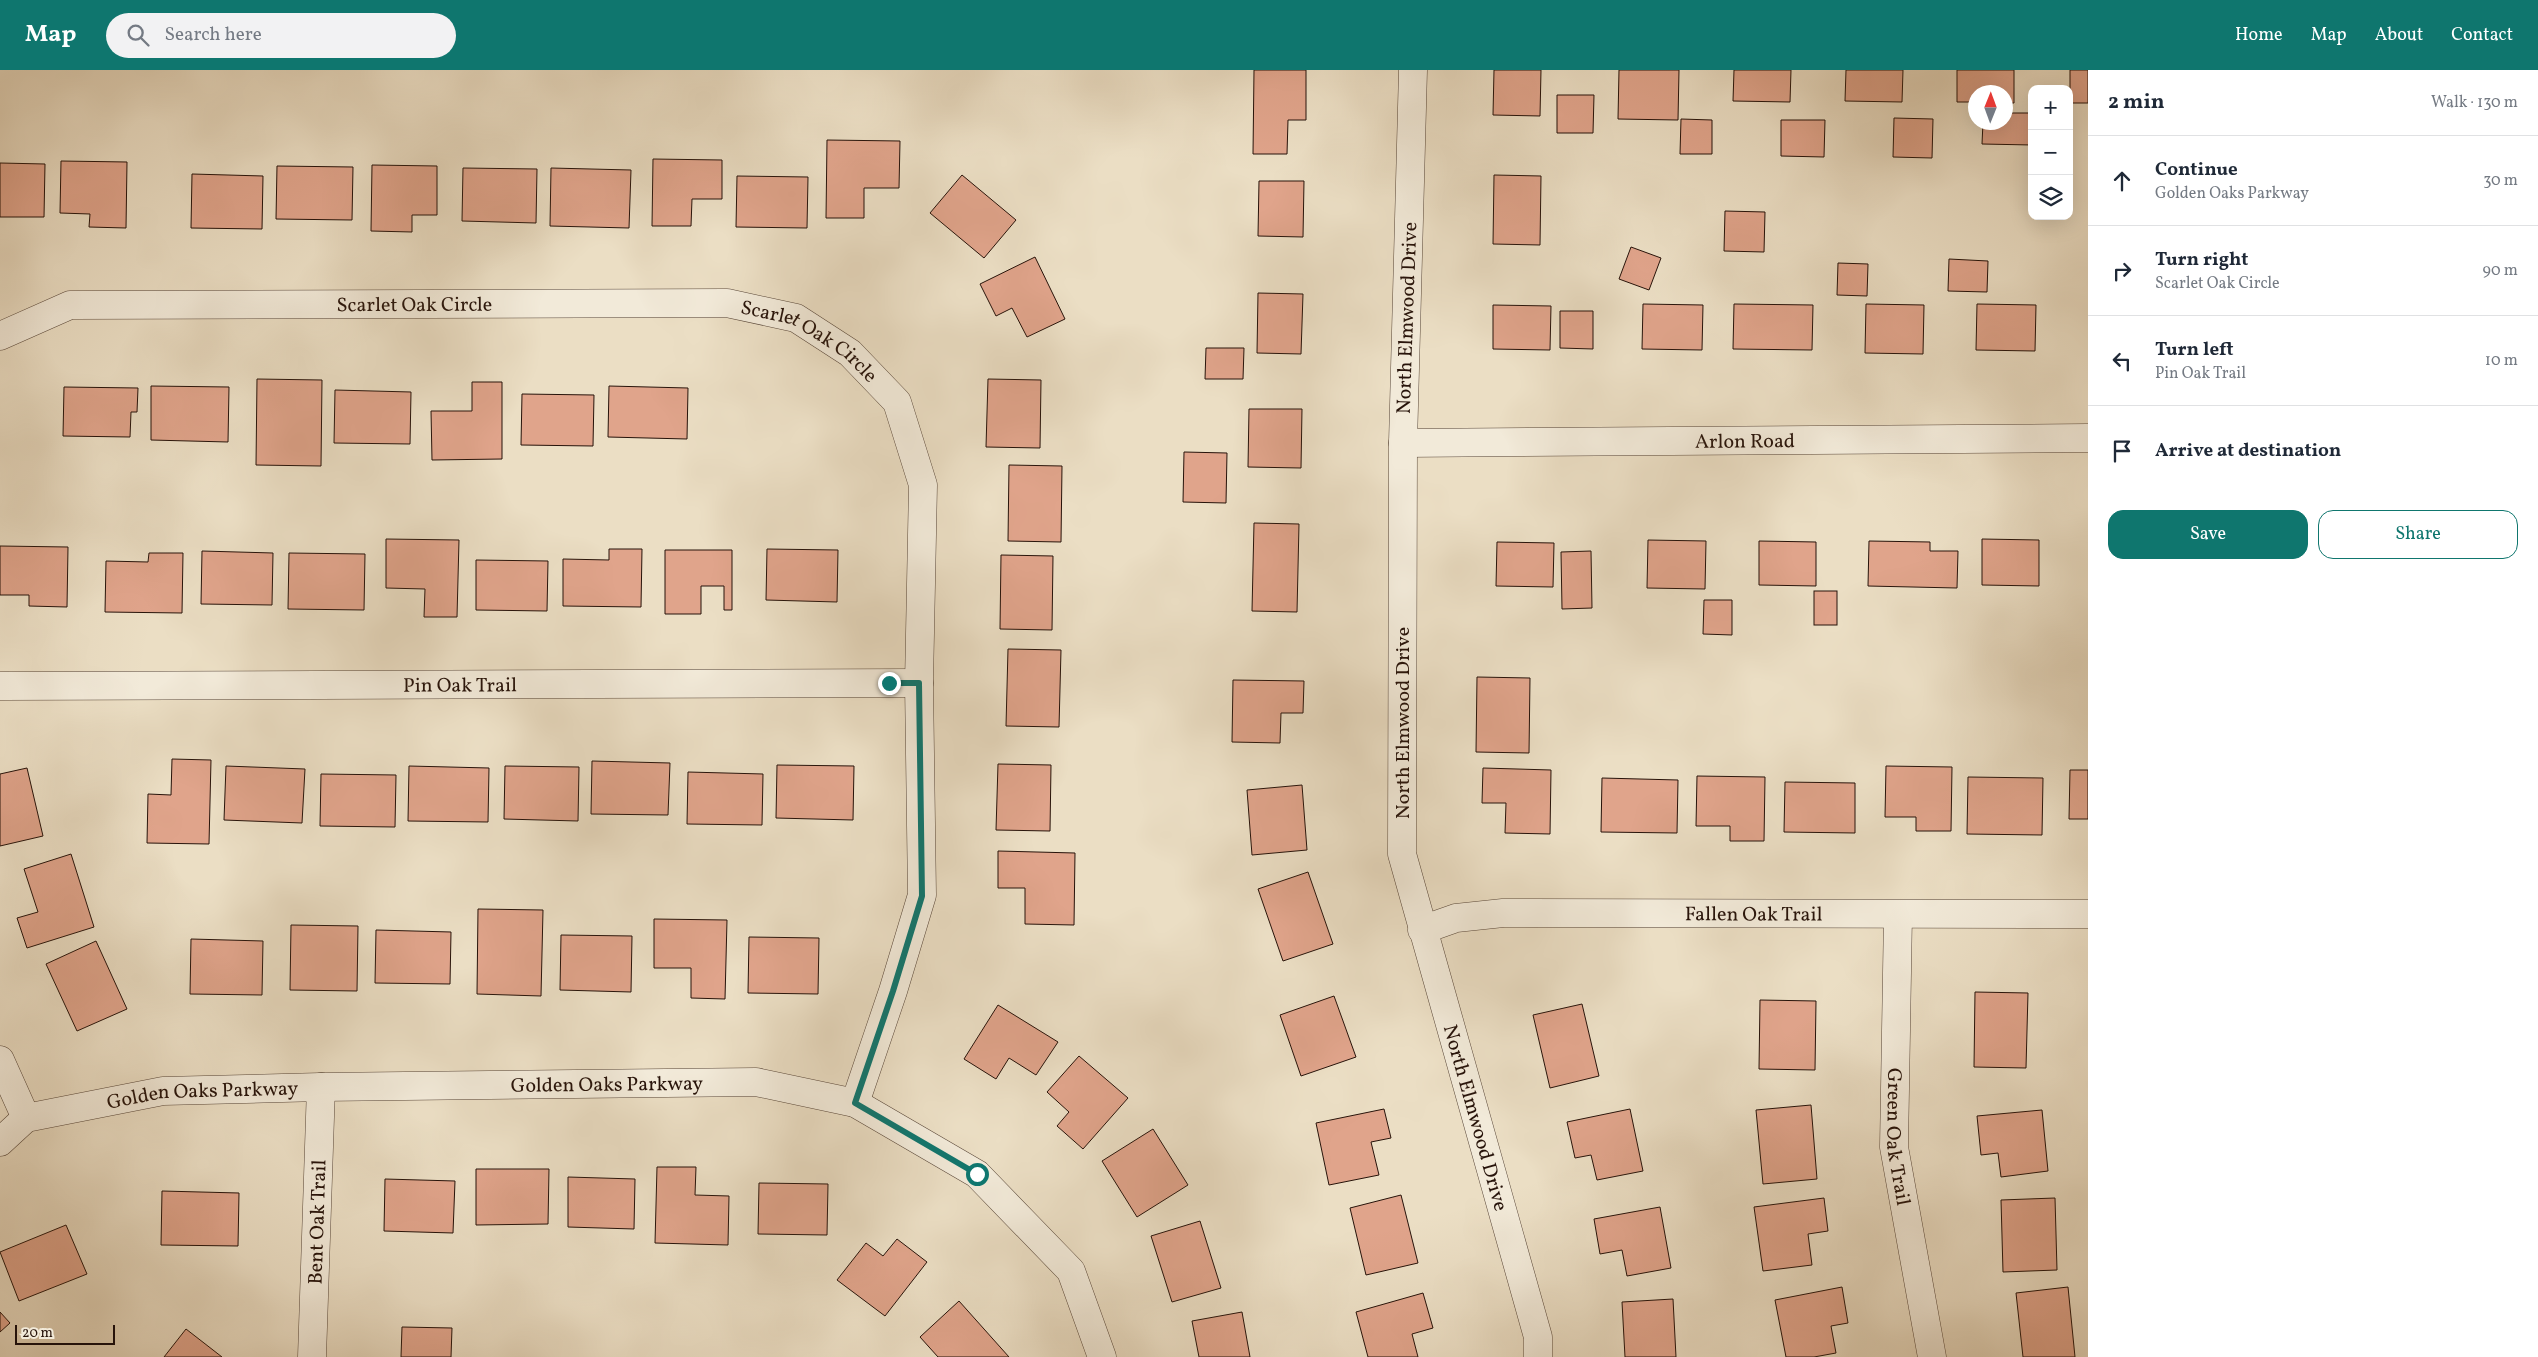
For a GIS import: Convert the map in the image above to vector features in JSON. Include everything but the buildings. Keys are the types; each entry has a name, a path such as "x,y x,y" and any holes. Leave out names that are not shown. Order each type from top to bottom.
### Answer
{"street":[{"name":"North Elmwood Drive","path":"1413,70 1403,443 1402,854 1538,1337 1538,1357"},
{"name":"Scarlet Oak Circle","path":"0,336 70,305 727,303 796,318 850,353 896,402 923,484 919,683 922,896 893,991 855,1103"},
{"name":"Arlon Road","path":"1403,443 2088,438"},
{"name":"Pin Oak Trail","path":"0,686 919,683"},
{"name":"Fallen Oak Trail","path":"1422,930 1456,918 1503,913 2088,914"},
{"name":"Green Oak Trail","path":"1898,915 1894,1147 1932,1357"},
{"path":"0,1060 26,1118 0,1142"},
{"name":"Golden Oaks Parkway","path":"26,1118 163,1091 321,1087 756,1082 855,1103 977,1174 1071,1271 1102,1357"},
{"name":"Bent Oak Trail","path":"312,1357 321,1087"}],"route":[{"path":"889,683 919,683 922,896 893,991 855,1103 977,1174"}]}
